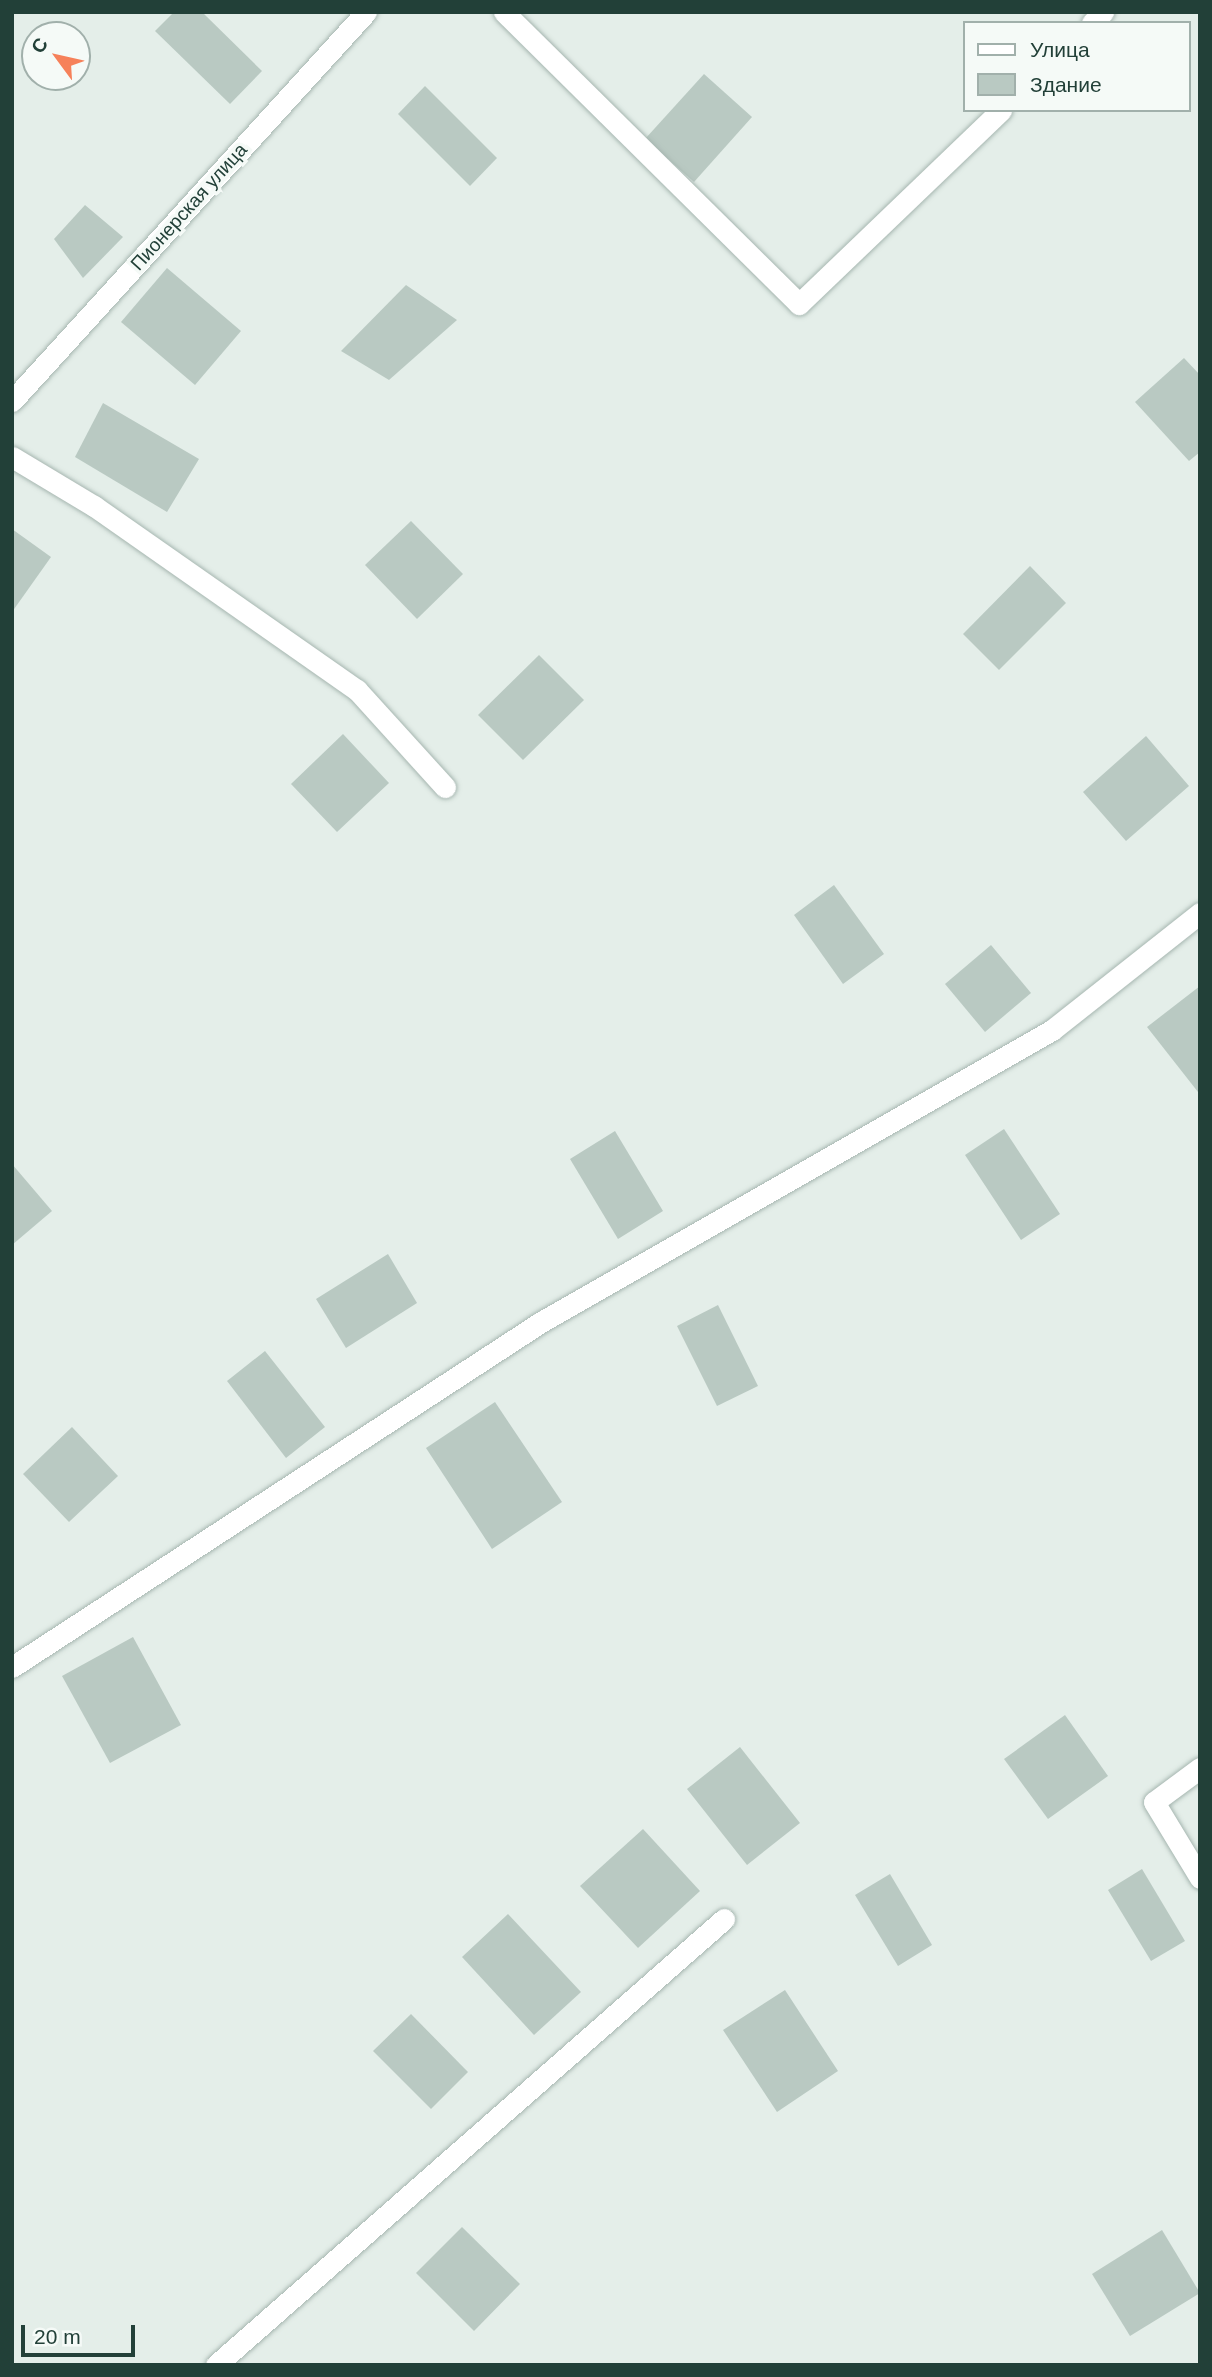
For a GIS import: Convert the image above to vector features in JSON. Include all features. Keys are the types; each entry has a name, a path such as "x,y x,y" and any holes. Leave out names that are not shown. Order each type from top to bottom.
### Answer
{"street":[{"name":"Пионерская улица","path":"12,401 366,12"},
{"path":"504,12 799,304 999,112"},
{"path":"12,457 94,506 357,691 445,787"},
{"path":"12,1667 541,1322 1052,1030 1200,913"},
{"path":"1200,1768 1154,1802 1200,1878"},
{"path":"216,2365 724,1919"}],"building":[{"path":"174,12 202,12 262,71 230,104 155,31"},
{"path":"704,74 752,117 694,182 645,139"},
{"path":"425,86 497,158 470,186 398,114"},
{"path":"85,205 123,237 83,278 54,239"},
{"path":"167,268 241,331 195,385 121,322"},
{"path":"406,285 457,320 389,380 341,351"},
{"path":"1184,358 1200,375 1200,452 1189,461 1135,402"},
{"path":"103,403 199,459 167,512 75,457"},
{"path":"411,521 463,574 417,619 365,565"},
{"path":"12,529 51,557 12,612"},
{"path":"1030,566 1066,603 999,670 963,634"},
{"path":"539,655 584,700 523,760 478,715"},
{"path":"343,734 389,783 337,832 291,784"},
{"path":"1146,736 1189,786 1126,841 1083,792"},
{"path":"834,885 884,954 843,984 794,915"},
{"path":"991,945 1031,993 985,1032 945,984"},
{"path":"1200,986 1200,1090 1198,1092 1147,1027"},
{"path":"1004,1129 1060,1214 1021,1240 965,1155"},
{"path":"615,1131 663,1211 618,1239 570,1159"},
{"path":"12,1164 52,1211 12,1245"},
{"path":"388,1254 417,1303 346,1348 316,1299"},
{"path":"718,1305 758,1386 717,1406 677,1326"},
{"path":"265,1351 325,1427 286,1458 227,1381"},
{"path":"495,1402 562,1502 492,1549 426,1448"},
{"path":"72,1427 118,1476 69,1522 23,1474"},
{"path":"133,1637 181,1725 110,1763 62,1676"},
{"path":"1065,1715 1108,1776 1048,1819 1004,1759"},
{"path":"740,1747 800,1823 747,1865 687,1789"},
{"path":"643,1829 700,1891 638,1948 580,1886"},
{"path":"1142,1869 1185,1941 1151,1961 1108,1890"},
{"path":"890,1874 932,1945 898,1966 855,1895"},
{"path":"508,1914 581,1992 534,2035 462,1957"},
{"path":"785,1990 838,2071 777,2112 723,2030"},
{"path":"411,2014 468,2072 431,2109 373,2051"},
{"path":"462,2227 520,2284 474,2331 416,2273"},
{"path":"1162,2230 1200,2293 1130,2336 1092,2274"}]}
